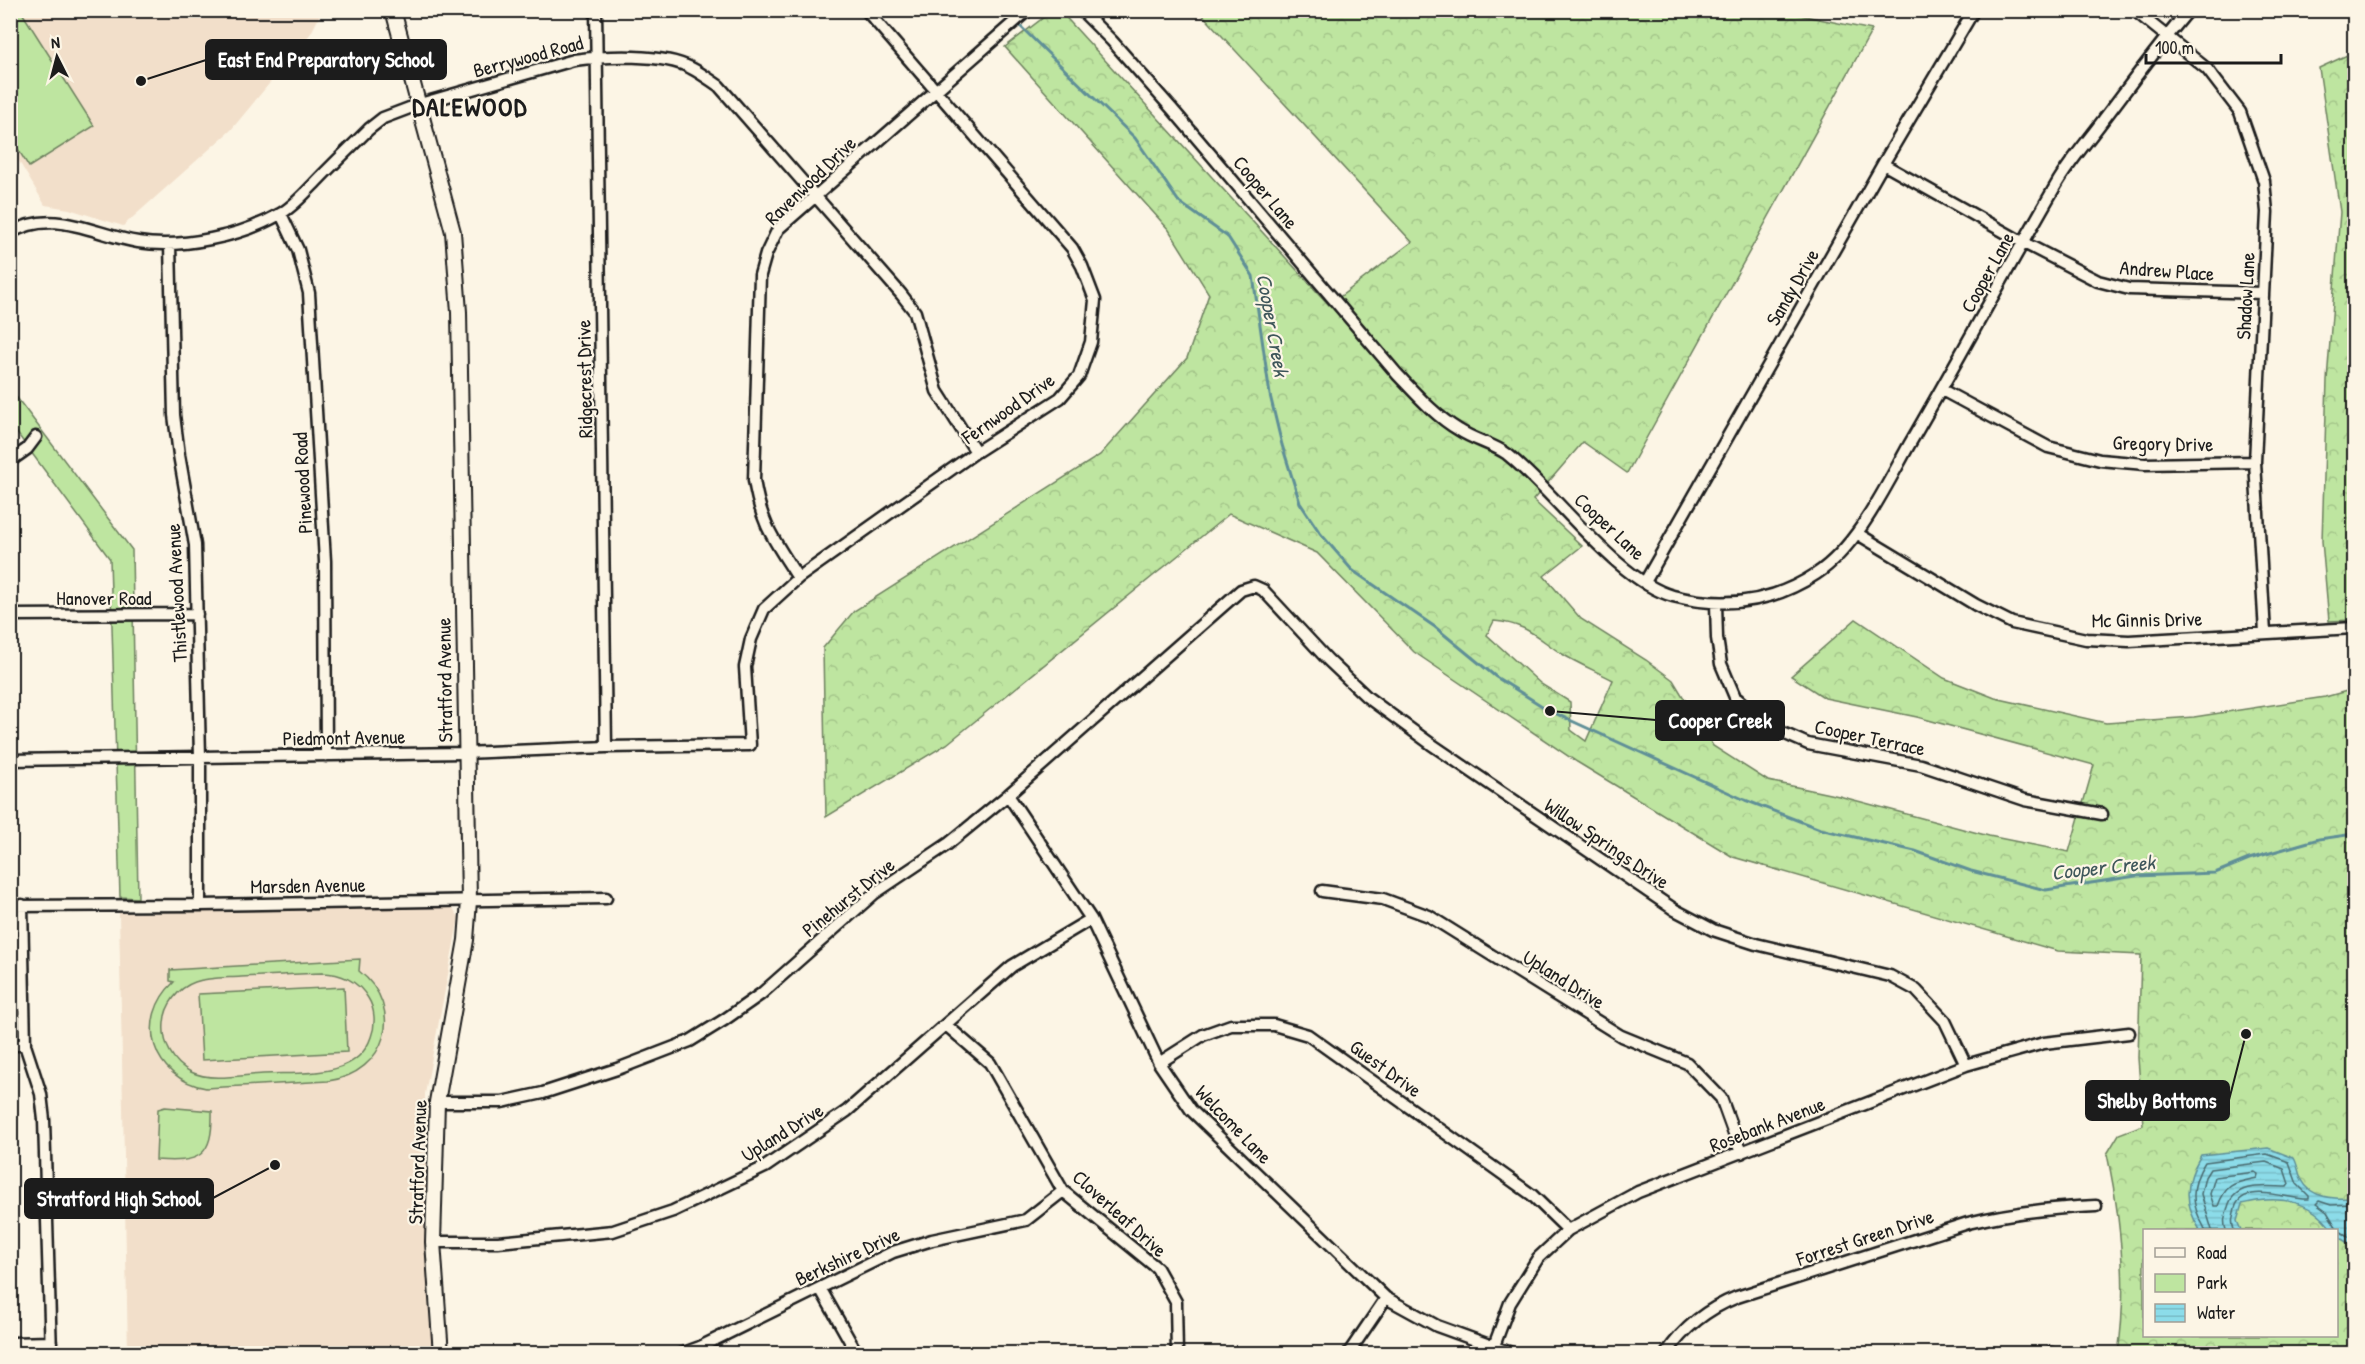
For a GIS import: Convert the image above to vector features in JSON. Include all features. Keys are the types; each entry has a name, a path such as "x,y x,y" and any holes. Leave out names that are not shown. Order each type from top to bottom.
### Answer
{"street":[{"name":"Stratford Avenue","path":"393,10 446,200 456,258 462,475 464,753 468,901 466,940 437,1102 433,1242 441,1353"},
{"name":"Ridgecrest Drive","path":"596,10 606,747"},
{"name":"Fernwood Drive","path":"750,745 745,667 751,639 765,609 798,578 976,452 1060,398 1079,376 1091,342 1095,300 1082,266 1072,248 866,10"},
{"name":"Ravenwood Drive","path":"798,578 767,529 759,507 754,480 760,275 766,254 778,229 1028,10"},
{"name":"Cooper Lane","path":"1082,10 1112,40 1404,381 1431,408 1458,430 1504,453 1540,484 1613,560 1645,582 1670,596 1716,603 1751,602 1787,590 1818,573 1858,534 1942,390 2057,182 2165,38 2189,10"},
{"name":"Sandy Drive","path":"1645,582 1883,164 1974,10"},
{"name":"Shadow Lane","path":"2134,10 2165,38 2207,69 2240,112 2264,181 2267,212 2255,462 2265,633"},
{"name":"Berrywood Road","path":"10,233 34,223 52,220 77,224 138,242 170,244 209,240 281,214 369,129 384,118 420,104 574,60 628,56 666,61 689,67 719,86 915,312 937,391 976,452"},
{"name":"Andrew Place","path":"1883,164 2024,243 2098,280 2129,288 2262,293"},
{"name":"Pinewood Road","path":"281,214 298,250 309,293 325,561 326,756"},
{"name":"Thistlewood Avenue","path":"170,244 174,415 178,455 195,545 200,758 200,905"},
{"name":"Gregory Drive","path":"1942,390 2048,447 2100,460 2145,464 2255,462"},
{"path":"10,461 27,449 36,437"},
{"name":"Mc Ginnis Drive","path":"1858,534 2012,623 2054,633 2086,639 2129,641 2355,628"},
{"name":"Pinehurst Drive","path":"437,1102 502,1102 543,1093 620,1068 690,1041 724,1020 761,994 874,893 948,844 1008,795 1241,590 1254,586"},
{"name":"Willow Springs Drive","path":"1254,586 1263,590 1367,698 1440,751 1675,910 1713,930 1756,944 1890,976 1916,990 1945,1021 1966,1065"},
{"name":"Cooper Terrace","path":"1716,603 1717,638 1721,664 1736,697 1759,718 1783,733 1808,744 1921,765 2025,800 2102,814"},
{"name":"Hanover Road","path":"10,615 197,614"},
{"name":"Piedmont Avenue","path":"10,760 326,756 750,745"},
{"name":"Welcome Lane","path":"1008,795 1091,919 1159,1064 1191,1110 1386,1298 1437,1326 1492,1350 1514,1353"},
{"name":"Upland Drive","path":"1322,891 1383,899 1429,916 1621,1036 1687,1063 1721,1098 1741,1154"},
{"name":"Marsden Avenue","path":"10,906 606,898"},
{"path":"10,1343 51,1348 44,1120 41,1094 25,1045 22,905"},
{"name":"Upland Drive","path":"433,1242 498,1242 613,1231 673,1211 765,1167 848,1112 1012,966 1091,919"},
{"name":"Cloverleaf Drive","path":"946,1025 990,1063 1063,1191 1157,1268 1176,1302 1177,1353"},
{"name":"Guest Drive","path":"1159,1064 1203,1035 1231,1025 1274,1025 1308,1035 1532,1195 1568,1230"},
{"name":"Rosebank Avenue","path":"1492,1350 1510,1303 1538,1258 1568,1230 1638,1192 1966,1065 2044,1043 2128,1033"},
{"path":"10,1045 25,1045"},
{"name":"Berkshire Drive","path":"681,1353 702,1350 893,1252 915,1244 1026,1220 1063,1191"},
{"name":"Forrest Green Drive","path":"1666,1353 1697,1319 1723,1302 1737,1297 1987,1218 2045,1208 2096,1206"},
{"path":"820,1288 855,1350 860,1353"},
{"path":"1348,1353 1386,1298"}],"shaded area":[{"path":"11,11 322,11 311,33 231,130 123,226 69,209 45,205 11,148"},
{"path":"451,906 459,917 425,1094 427,1235 434,1353 128,1353 119,913"}],"green space":[{"path":"11,10 21,11 94,126 29,167 11,138"},
{"path":"1776,10 1872,30 1627,473 1583,442 1533,500 1582,546 1544,576 1581,619 1673,680 1713,746 1768,781 1839,796 1989,836 2069,852 2094,765 1917,717 1825,698 1791,676 1856,619 1944,678 1995,698 2106,723 2194,717 2325,697 2354,689 2354,1353 2118,1353 2123,1278 2122,1253 2107,1154 2119,1134 2143,1125 2138,1058 2141,955 2058,951 1733,857 1577,762 1414,652 1317,553 1229,514 947,744 826,817 823,648 854,611 1100,455 1187,358 1209,294 1169,230 1005,47 1052,11 1060,11 1329,305 1412,242 1199,11","holes":["1494,621 1522,628 1566,656 1613,680 1586,741 1571,730 1570,702 1541,684 1487,635"]},
{"path":"2354,52 2354,620 2329,621 2322,541 2327,380 2340,212 2319,68"},
{"path":"11,390 132,550 138,898 120,897 110,559 11,425"},
{"path":"360,959 359,971 374,986 382,1003 385,1020 383,1037 376,1052 364,1066 348,1075 328,1081 206,1088 187,1082 173,1073 162,1060 155,1046 152,1030 155,1013 162,997 174,982 170,981 170,970","holes":["329,973 342,976 354,983 364,992 372,1007 373,1032 364,1051 353,1061 340,1067 309,1073 208,1077 191,1072 170,1052 165,1038 165,1016 174,998 189,985 200,980 218,978"]},
{"path":"344,987 347,1052 202,1060 198,994"},
{"path":"165,1107 212,1111 210,1139 201,1154 183,1160 156,1160 158,1109"}],"water":[{"path":"2268,1148 2294,1158 2302,1180 2311,1191 2332,1198 2353,1198 2354,1247 2338,1237 2338,1229 2331,1229 2314,1212 2304,1206 2280,1200 2242,1204 2237,1221 2241,1229 2200,1229 2191,1211 2188,1192 2192,1174 2201,1155"}],"waterway":[{"name":"Cooper Creek","path":"1003,10 1013,20"},
{"name":"Cooper Creek","path":"1018,24 1135,138 1179,202 1228,237 1253,276 1270,395 1282,445 1300,503 1320,533 1352,570 1435,627 1496,677 1550,711 1745,800 1820,829 1915,851 1971,871 2046,890 2136,876 2215,873 2249,859 2319,839 2347,835 2354,831"}],"place":[{"name":"East End Preparatory School","path":"141,81"},
{"name":"Cooper Creek","path":"1550,711"},
{"name":"Shelby Bottoms","path":"2246,1034"},
{"name":"Stratford High School","path":"275,1165"}],"district":[{"name":"DALEWOOD","path":"470,106"}]}
